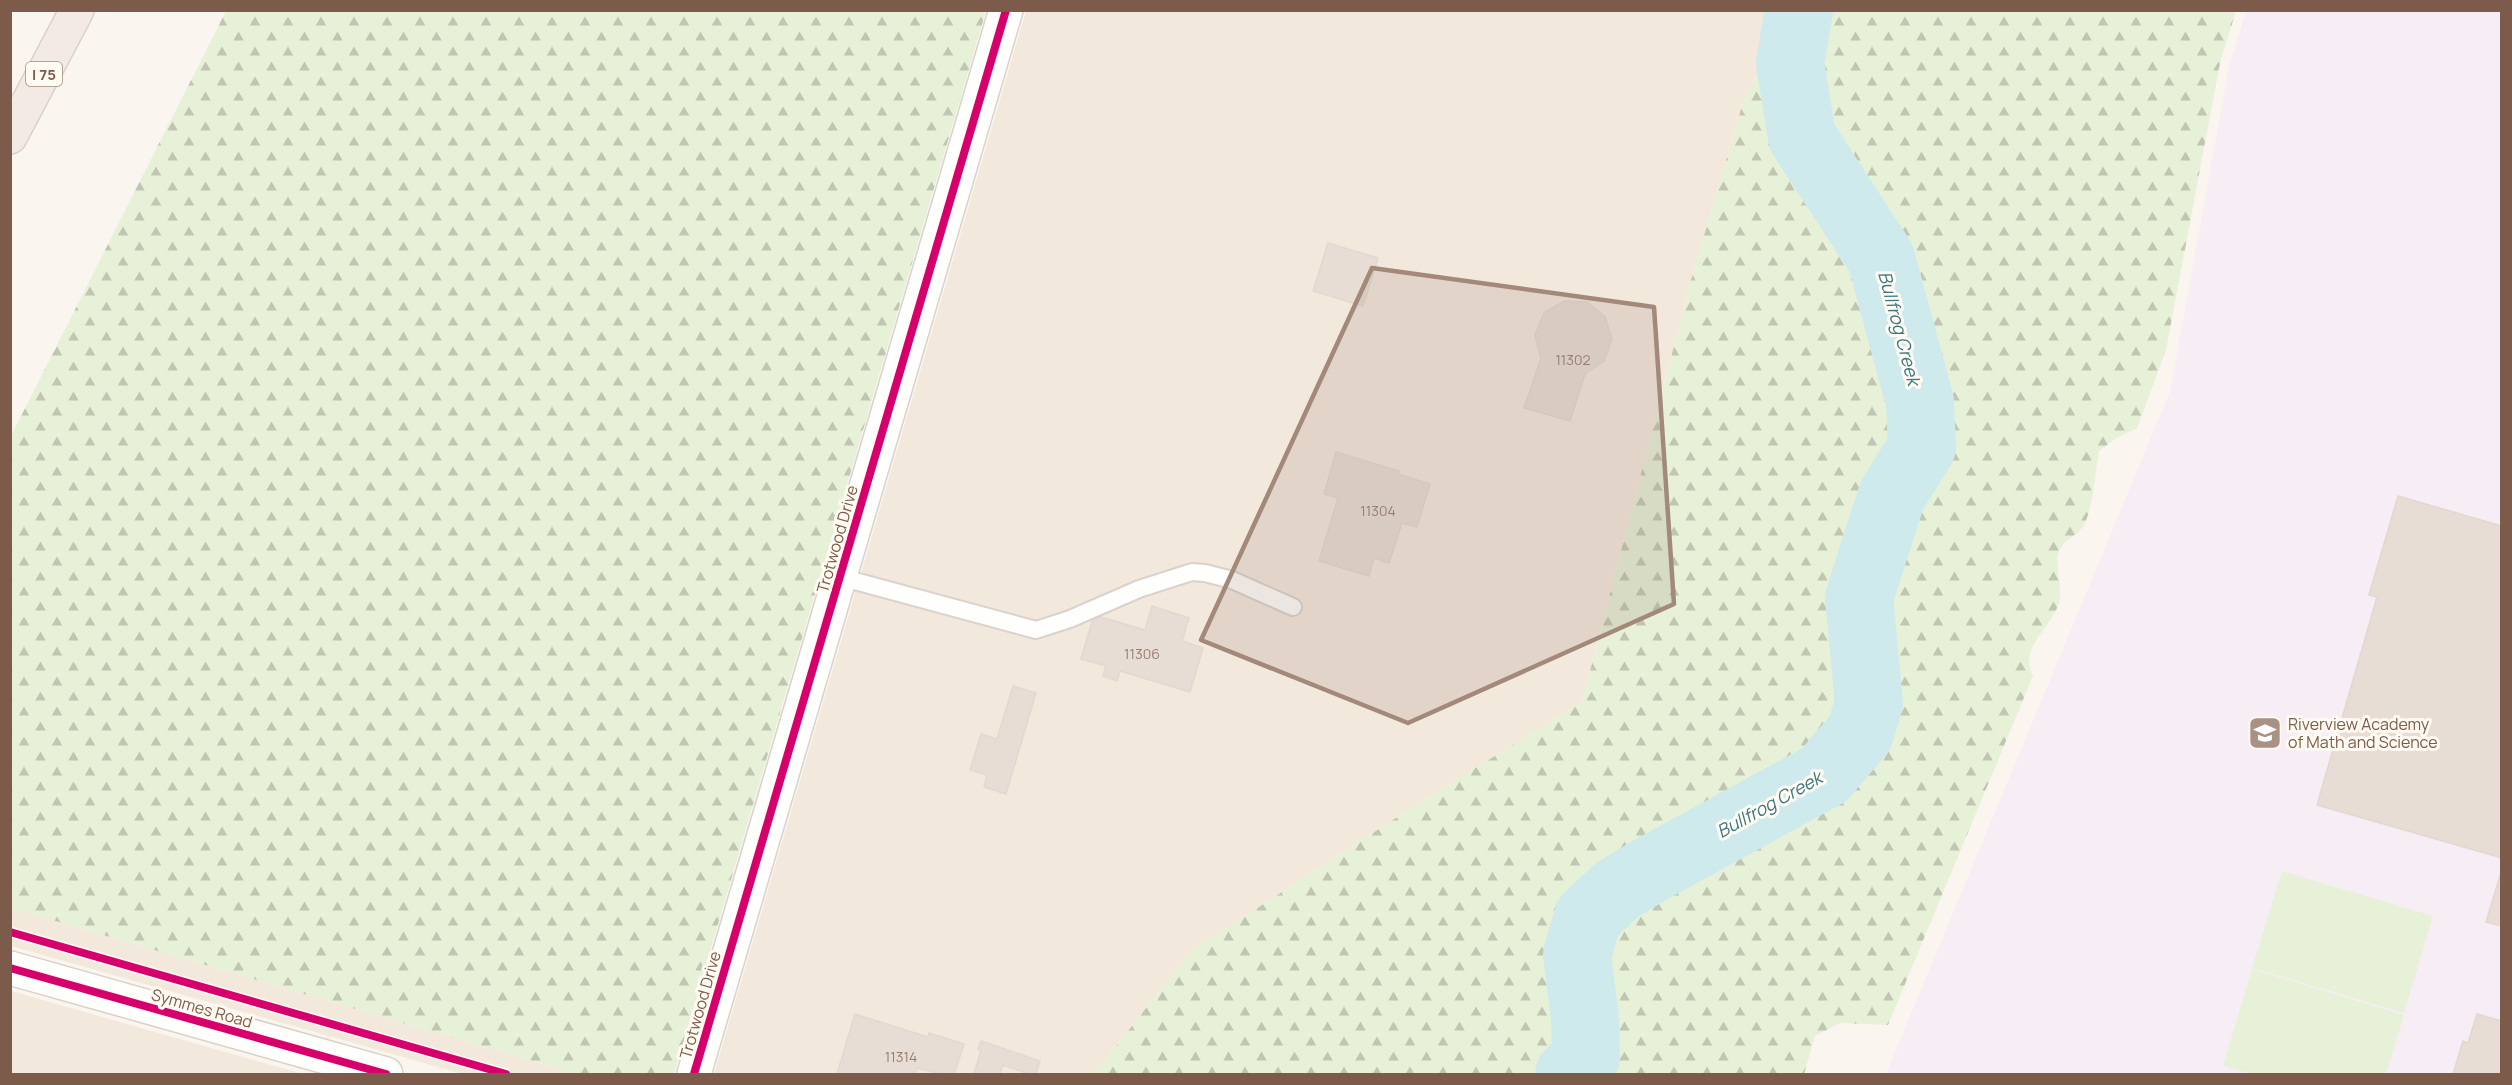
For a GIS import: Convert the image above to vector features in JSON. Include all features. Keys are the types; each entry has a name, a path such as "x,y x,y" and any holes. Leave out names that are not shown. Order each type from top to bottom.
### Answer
{"highway":[{"name":"I 75","path":"10,136 77,10"}],"street":[{"name":"Trotwood Drive","path":"694,1074 1006,10"},
{"name":"Symmes Road","path":"10,968 387,1074"}],"lane":[{"path":"840,577 1036,630 1070,619 1139,589 1192,572 1232,580 1293,607"}],"highlighted area":[{"path":"1372,268 1654,307 1674,604 1408,723 1201,640"}],"shaded area":[{"path":"1026,11 1794,11 1744,99 1691,280 1582,702 1416,805 1191,951 1094,1074 714,1074"},
{"name":"Riverview Academy of Math and Science","path":"2246,11 2501,11 2501,1074 1886,1074 2170,392 2229,67"},
{"path":"10,908 577,1074 463,1074 11,946"},
{"path":"11,991 303,1074 11,1074"}],"green space":[{"path":"226,11 986,11 674,1074 577,1074 11,908 11,436"},
{"path":"1794,11 2236,11 2220,63 2166,350 2137,428 2118,437 2099,451 2086,521 2059,551 2057,562 2059,602 2033,647 2030,665 2033,676 1888,1025 1840,1023 1815,1036 1804,1074 1094,1074 1191,951 1416,805 1582,702 1691,280 1744,99"},
{"path":"2282,871 2433,916 2404,1013 2252,968"},
{"path":"2252,969 2404,1015 2386,1074 2252,1074 2223,1066"}],"building":[{"path":"1328,243 1378,258 1363,306 1313,291"},
{"path":"1564,301 1587,302 1605,317 1612,339 1604,361 1585,374 1570,421 1524,408 1541,358 1535,335 1544,313"},
{"path":"1336,452 1399,471 1398,474 1430,484 1417,527 1402,523 1389,563 1374,558 1369,576 1319,561 1338,498 1324,494"},
{"path":"2398,496 2502,526 2502,858 2317,805 2377,597 2369,595"},
{"path":"1152,606 1189,618 1182,641 1203,648 1190,692 1120,671 1117,681 1103,676 1106,666 1081,659 1094,615 1145,630"},
{"path":"1013,686 1036,693 1006,794 984,787 987,775 970,770 981,734 997,739"},
{"path":"2502,869 2502,926 2486,922"},
{"path":"855,1014 928,1037 929,1033 964,1044 954,1074 940,1074 917,1068 915,1074 837,1074"},
{"path":"2477,1014 2502,1021 2502,1074 2453,1074 2463,1041 2468,1043"},
{"path":"981,1041 1040,1061 1036,1074 1029,1074 1003,1065 1000,1074 974,1074 981,1050 978,1049"}],"waterway":[{"name":"Bullfrog Creek","path":"1569,1074 1586,1057 1585,1018 1577,955 1588,917 1617,890 1650,870 1824,775 1860,733 1869,703 1859,598 1892,495 1922,447 1920,402 1881,258 1802,137 1790,63 1799,10"}],"cycle path":[{"path":"694,1074 1006,10"},
{"path":"10,932 506,1074"},
{"path":"10,968 386,1074"}],"place":[{"name":"Riverview Academy of Math and Science","path":"2265,733"}]}
